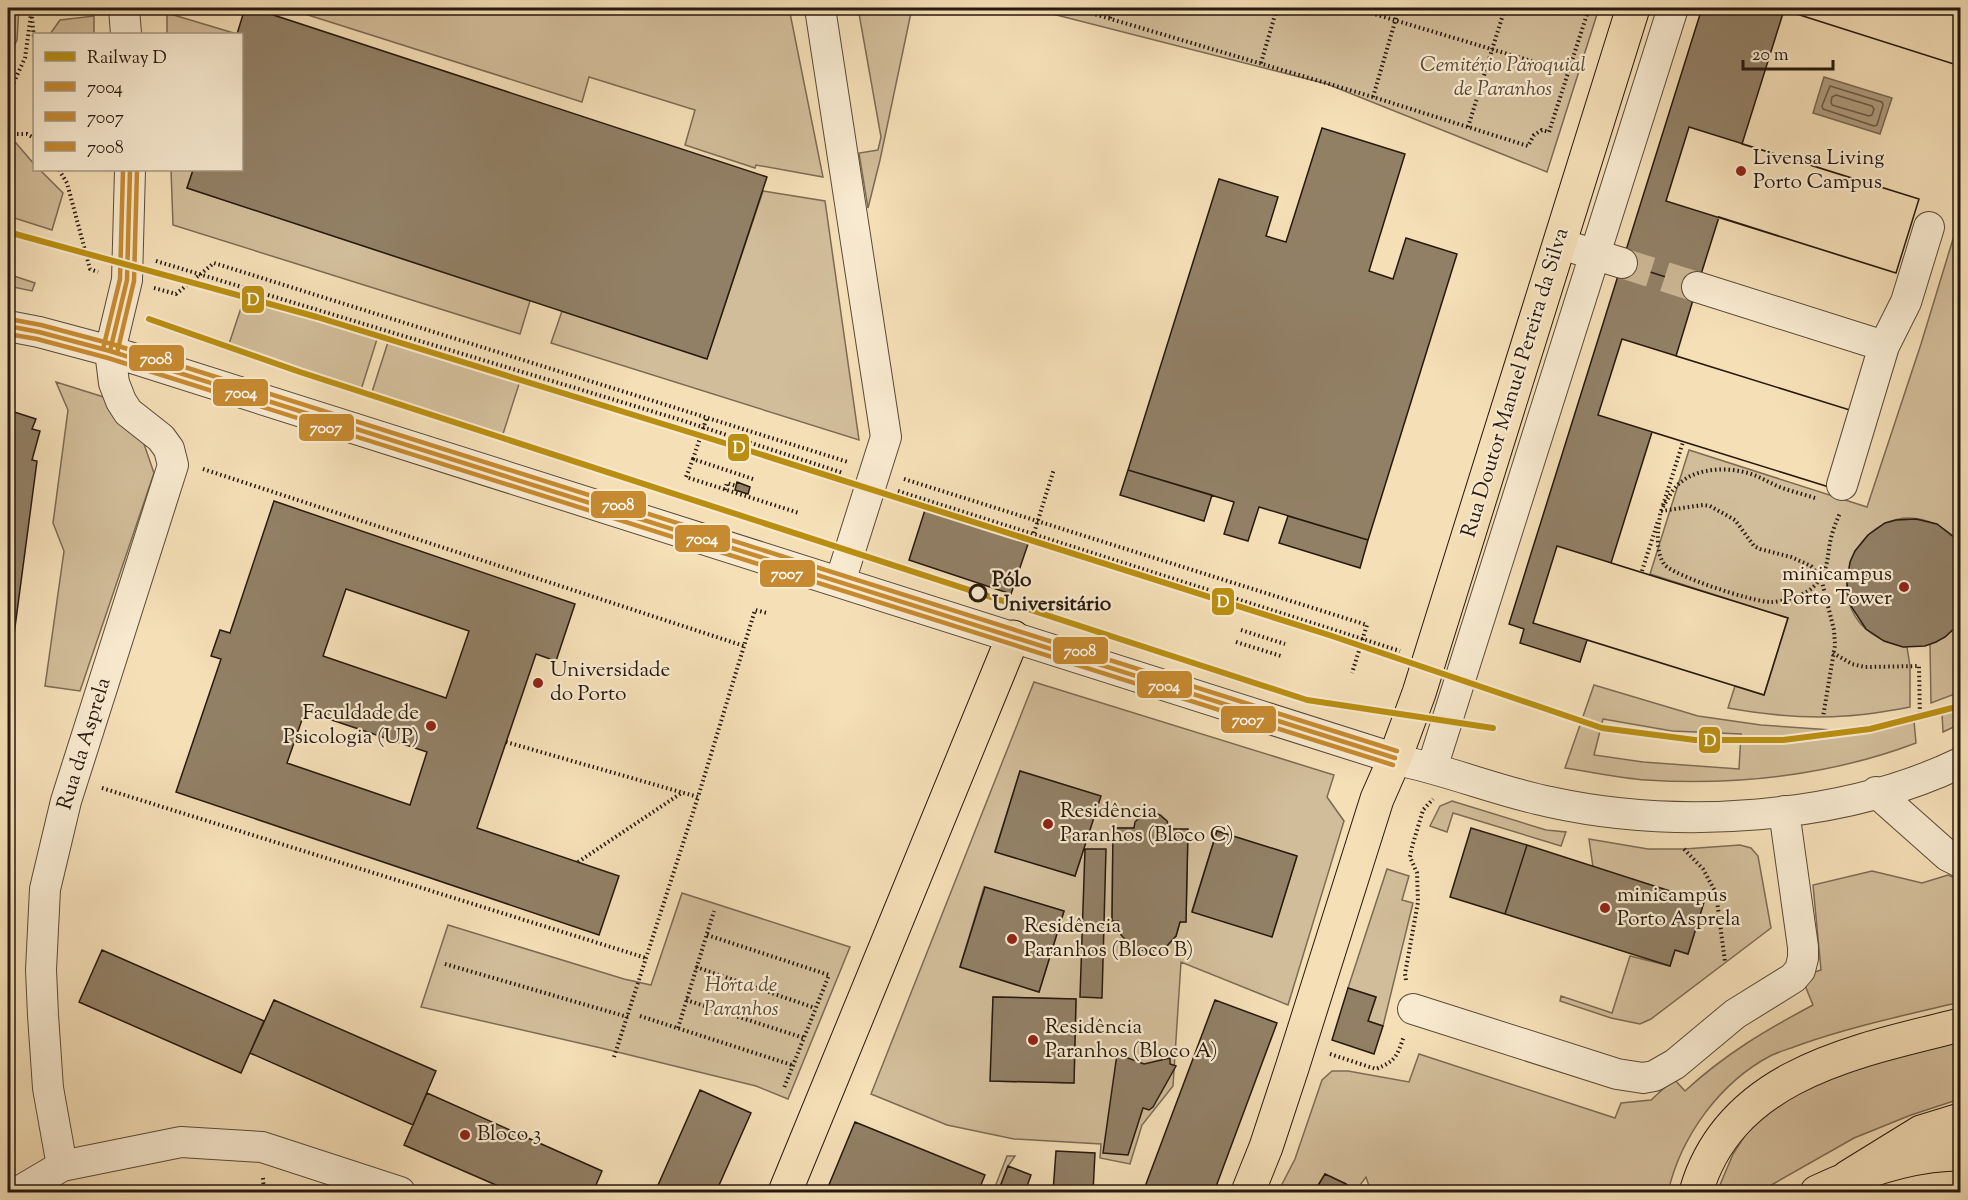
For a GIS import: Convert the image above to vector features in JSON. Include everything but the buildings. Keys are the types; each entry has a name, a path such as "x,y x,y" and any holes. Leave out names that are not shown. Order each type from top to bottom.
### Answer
{"main road":[{"name":"Rua Doutor Manuel Pereira da Silva","path":"1248,1192 1266,1147 1292,1068 1377,799 1395,758 1429,661 1634,8"},
{"path":"785,1192 1013,637"},
{"path":"1696,1192 1710,1155 1732,1124 1755,1102 1787,1081 1818,1065 1960,1024"},
{"path":"1817,1192 1848,1178 1921,1132 1960,1120"},
{"path":"1848,1178 1922,1157 1960,1154"}],"street":[{"path":"124,8 126,33"},
{"path":"820,8 886,437 840,582"},
{"path":"1433,782 1608,259 1673,8"},
{"path":"130,171 128,266 110,351 114,383 121,401 133,417 152,429 161,438 169,449 172,459"},
{"path":"1836,497 1884,346 1905,302 1929,228"},
{"path":"1560,243 1608,259"},
{"path":"1697,287 1884,346"},
{"path":"8,326 110,351 1395,758 1433,782 1604,812 1691,816 1784,811 1828,804 1911,782 1960,763"},
{"name":"Rua da Asprela","path":"62,1166 48,1088 41,970 45,889 73,779 173,465 172,459"},
{"path":"1876,792 1948,856 1960,862"},
{"path":"1413,1009 1617,1074 1643,1078 1654,1076 1675,1064 1735,1014 1786,983 1800,970 1803,947 1784,811"},
{"path":"18,1192 62,1166 181,1142 262,1147 400,1192"}],"path":[{"path":"31,8 33,33"},
{"path":"1074,8 1373,97 1528,146 1537,131 1549,132 1589,8"},
{"path":"1110,18 1114,8"},
{"path":"1261,63 1277,8"},
{"path":"1354,8 1568,72"},
{"path":"1373,97 1399,8"},
{"path":"1468,127 1505,8"},
{"path":"8,95 25,58 31,14"},
{"path":"8,134 16,133 33,138"},
{"path":"61,171 67,183 90,269 128,266 201,273 704,428 1037,521 1367,625 1352,673"},
{"path":"128,266 176,294 214,262 707,417 1034,533 1429,661"},
{"path":"707,417 686,477 799,513"},
{"path":"1642,571 1683,442"},
{"path":"172,459 744,646"},
{"path":"693,459 753,479"},
{"path":"1034,533 1054,469"},
{"path":"1721,469 1750,474 1784,488 1836,497 1828,563 1821,578 1811,590 1786,600 1769,602 1686,577 1665,565 1658,546 1661,511 1674,489 1684,478 1699,472 1721,469"},
{"path":"725,490 727,483 736,486"},
{"path":"1661,511 1710,506 1735,520 1754,546 1791,557 1811,566 1821,578 1834,630 1833,653 1823,717"},
{"path":"614,1057 698,797 755,610 767,613"},
{"path":"1241,630 1285,644"},
{"path":"1236,642 1281,656"},
{"path":"1833,653 1852,664 1865,667 1919,666 1920,719"},
{"path":"506,742 698,797"},
{"path":"73,779 646,958"},
{"path":"1323,1051 1376,1069 1392,1062 1399,1052 1413,1009 1404,974 1418,902 1417,873 1410,857 1433,782"},
{"path":"578,862 684,792"},
{"path":"1684,849 1703,869 1716,893 1725,962"},
{"path":"678,1028 714,911"},
{"path":"707,935 829,975 783,1088"},
{"path":"445,964 628,1017"},
{"path":"696,967 815,1008"},
{"path":"686,1000 804,1038"},
{"path":"640,1016 792,1065"}],"green space":[{"path":"8,8 19,8 17,40 8,57"},
{"path":"286,8 789,8 823,177 756,165 755,168 685,145 695,110 589,77 582,102"},
{"path":"858,8 912,8 868,208 859,153 878,150 881,137"},
{"name":"Cemitério Paroquial de Paranhos","path":"1029,8 1599,8 1547,172 1327,84"},
{"path":"167,13 234,33 167,33"},
{"path":"94,16 94,33 51,33 60,20"},
{"path":"16,143 33,163 33,171 41,171 63,193 52,230 8,216 8,146"},
{"path":"171,171 193,171 187,188 530,301 520,334 173,225"},
{"path":"763,191 825,201 859,440 551,343 562,311 707,358"},
{"path":"1960,216 1960,542 1927,521 1897,519 1872,532 1854,554 1847,582 1852,609 1871,633 1907,647 1910,666 1910,707 1861,715 1830,717 1801,717 1728,708 1735,686 1764,695 1788,618 1650,574 1689,450 1867,507 1921,344"},
{"path":"8,274 35,283 32,291 8,286"},
{"path":"246,293 378,336 360,393 227,350"},
{"path":"389,339 520,381 502,437 371,395"},
{"path":"56,382 110,399 143,441 154,473 80,691 45,686 64,551 53,523 68,410"},
{"path":"1960,623 1960,692 1931,703 1930,644 1945,637"},
{"path":"1034,682 1334,775 1327,797 1344,821 1288,1005 1181,962 1173,1086 1142,1125 1130,1164 1100,1158 1101,1144 1014,1139 947,1125 871,1094","holes":["1020,771 1100,796 1075,876 995,851","1151,812 1158,814 1169,829 1188,830 1186,922 1180,922 1176,936 1165,948 1121,935 1118,921 1112,921 1113,828 1134,828 1142,816","1217,831 1297,856 1272,936 1192,911","984,887 1064,911 1039,992 960,967","993,997 1076,999 1074,1083 991,1081"]},
{"path":"1594,685 1698,716 1761,725 1832,730 1914,721 1916,743 1851,763 1783,776 1680,781 1636,779 1565,768","holes":["1603,719 1672,731 1741,734 1739,769 1643,762 1594,755"]},
{"path":"1960,707 1960,724 1943,732 1942,714"},
{"path":"1452,801 1546,830 1566,832 1561,846 1453,813 1447,832 1430,826 1440,806"},
{"path":"1589,839 1648,849 1740,845 1751,848 1758,856 1771,928 1651,1019 1640,1024 1611,1018 1560,1001 1561,996 1612,1013 1630,956 1670,966 1675,950 1688,954 1704,902 1593,867"},
{"path":"1387,869 1409,876 1402,900 1413,903 1383,1026 1368,1021 1376,997 1348,988"},
{"path":"1872,871 1922,883 1948,875 1960,880 1960,1002 1821,1038 1772,1055 1753,1066 1720,1095 1705,1113 1682,1151 1668,1192 1371,1192 1366,1177 1355,1192 1346,1184 1325,1174 1314,1192 1278,1192 1295,1159 1322,1080 1332,1071 1348,1071 1409,1082 1419,1054 1615,1118 1621,1103 1651,1100 1674,1079 1685,1091 1715,1065 1746,1044 1813,1005 1804,983 1808,974 1821,970 1813,885"},
{"name":"Horta de Paranhos","path":"682,893 850,947 788,1099 756,1086 421,1007 448,925 624,979 651,985"},
{"path":"1960,1039 1960,1099 1911,1115 1854,1138 1759,1192 1717,1192 1733,1154 1746,1134 1774,1104 1829,1075"},
{"path":"1007,1156 1015,1156 1008,1166 998,1192 993,1192"}],"water":[{"path":"1824,77 1892,98 1880,134 1813,113"}],"tunnel":[{"path":"1622,263 1697,287"}],"rail line":[{"name":"D","path":"8,232 317,317 747,450 1329,635 1602,728 1695,740 1783,740 1870,729 1960,706"},
{"name":"D","path":"149,319 300,372 1307,700 1493,728"}],"transit line":[{"name":"7008","path":"103,349 120,279 123,171"},
{"name":"7004","path":"110,351 127,280 130,171"},
{"name":"7007","path":"117,353 134,281 137,171"},
{"name":"7008","path":"9,319 112,344 1397,751"},
{"name":"7004","path":"8,326 110,351 1395,758"},
{"name":"7007","path":"8,334 37,339 108,358 1393,765"}],"place":[{"name":"Livensa Living Porto Campus","path":"1741,171"},
{"name":"minicampus Porto Tower","path":"1904,587"},
{"name":"Pólo Universitário","path":"978,593"},
{"name":"Universidade do Porto","path":"538,683"},
{"name":"Faculdade de Psicologia (UP)","path":"431,726"},
{"name":"Residência Paranhos (Bloco C)","path":"1048,824"},
{"name":"minicampus Porto Asprela","path":"1605,908"},
{"name":"Residência Paranhos (Bloco B)","path":"1012,939"},
{"name":"Residência Paranhos (Bloco A)","path":"1033,1040"},
{"name":"Bloco 3","path":"465,1135"}]}
